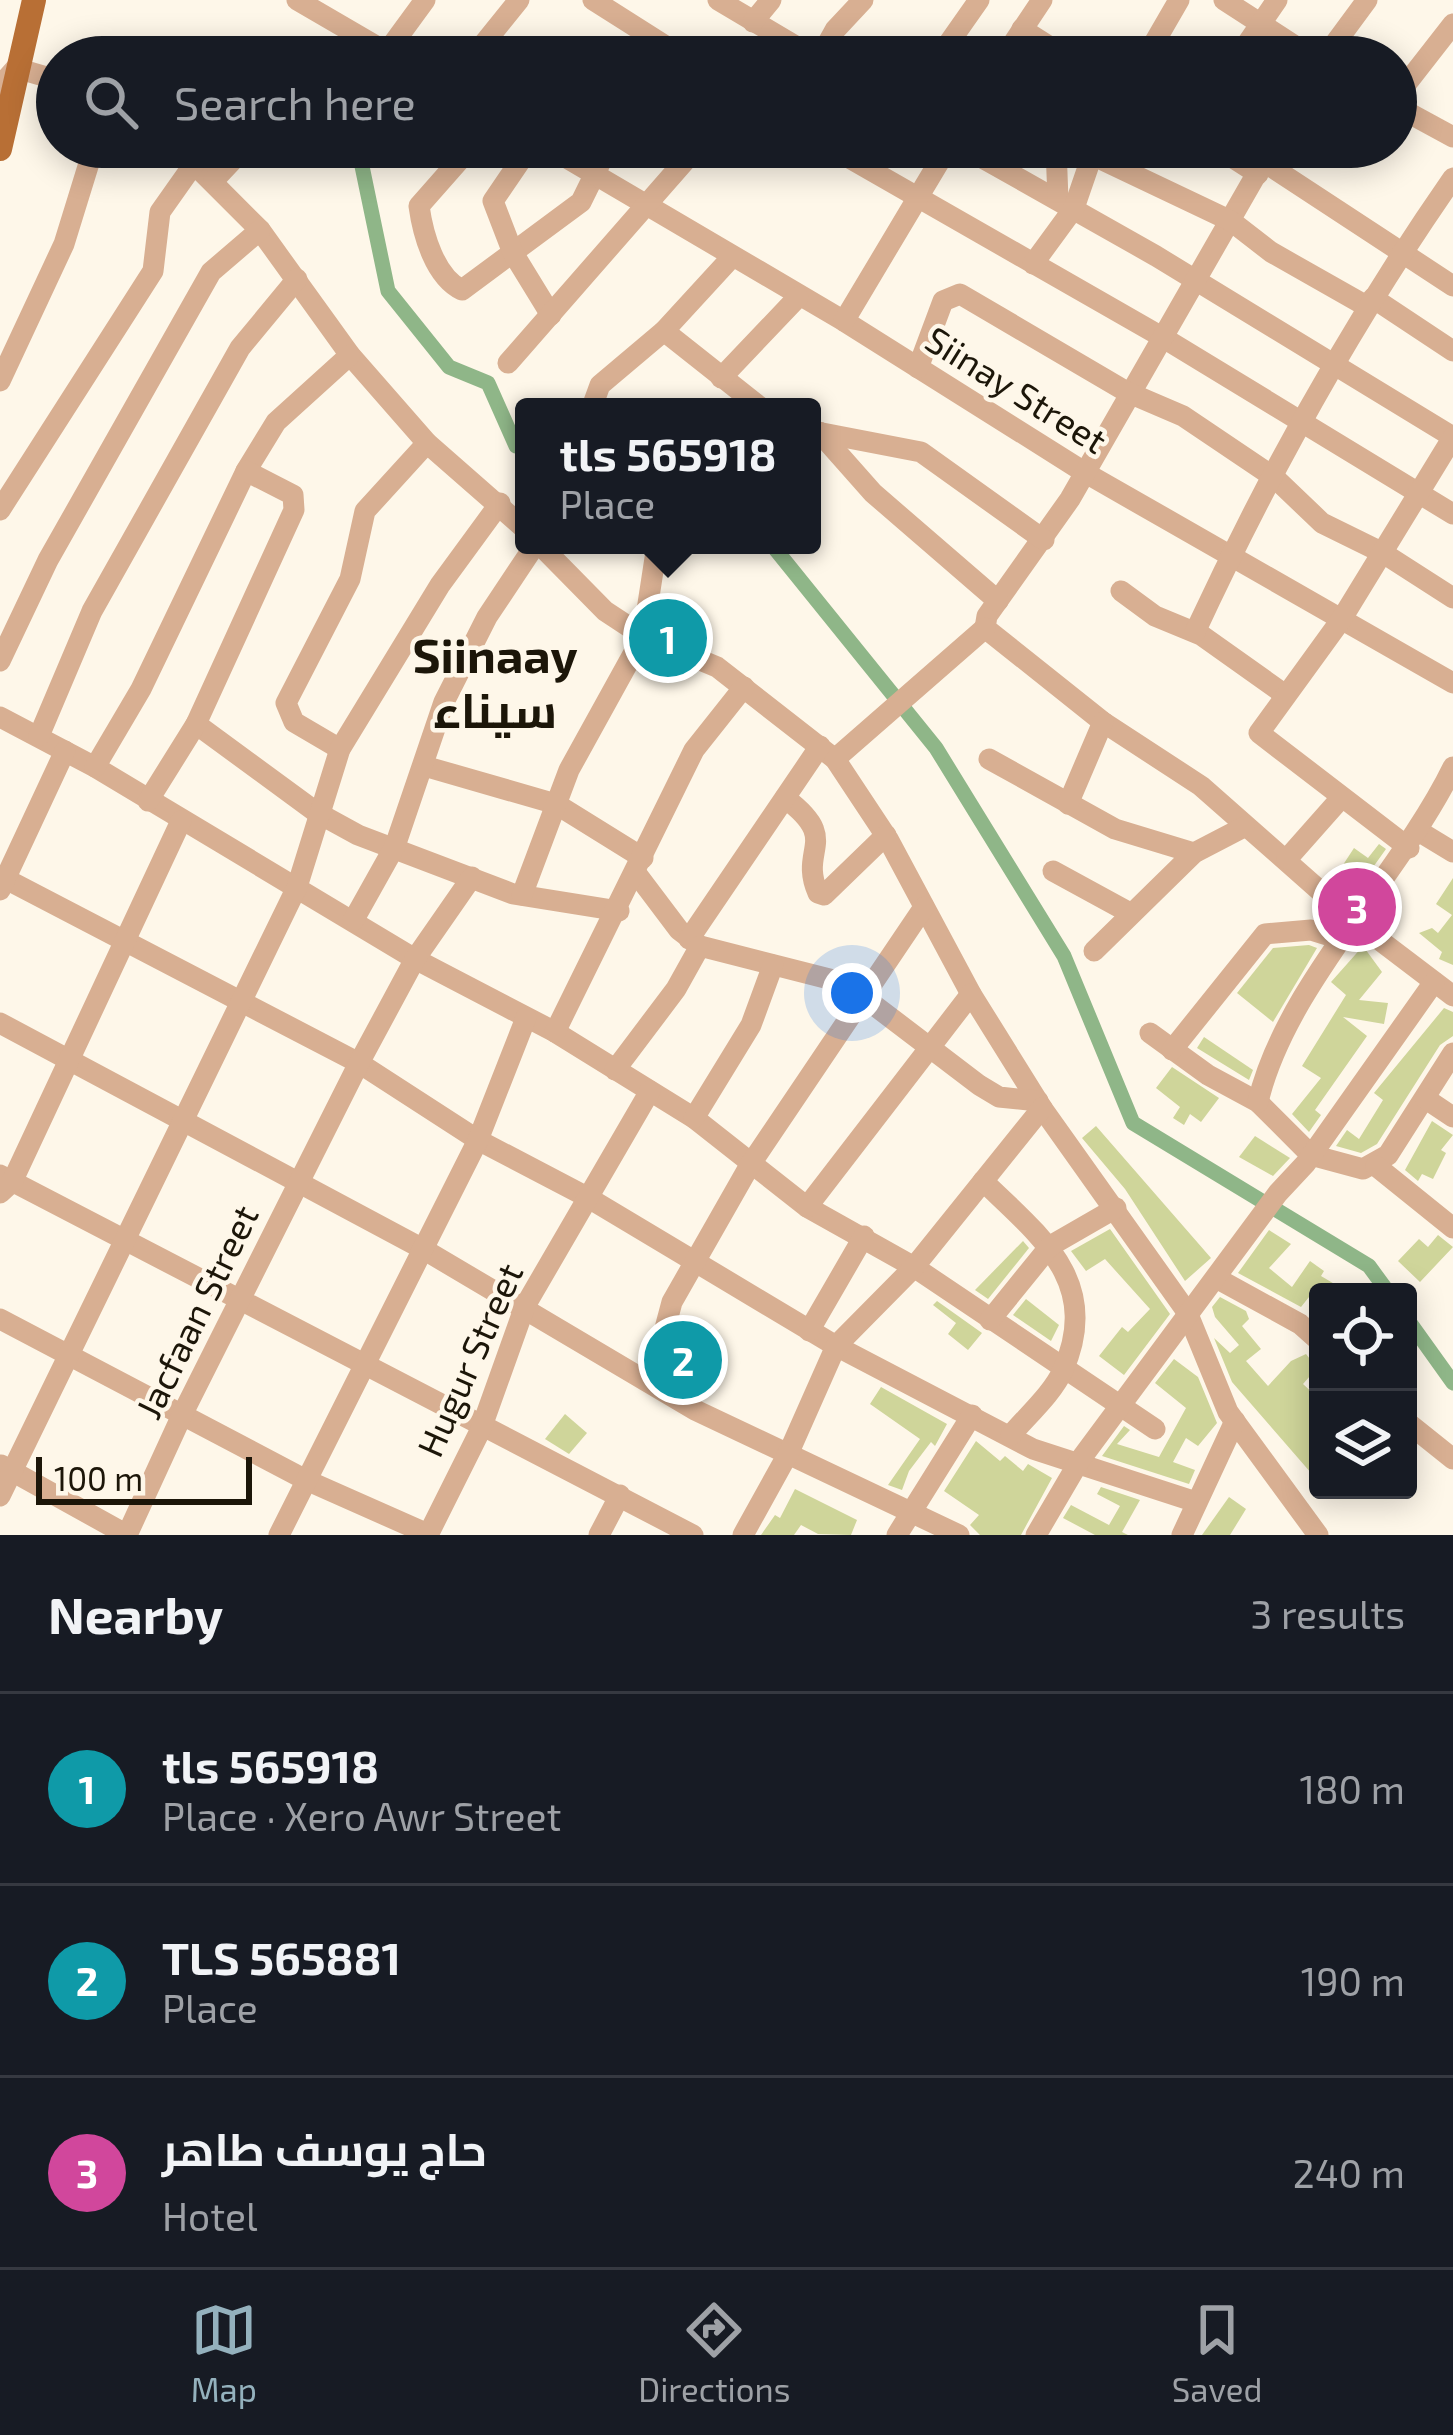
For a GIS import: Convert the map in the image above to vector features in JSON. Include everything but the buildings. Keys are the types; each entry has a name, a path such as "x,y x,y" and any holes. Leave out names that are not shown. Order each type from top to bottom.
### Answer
{"main road":[{"path":"0,149 8,77 34,0"}],"street":[{"path":"297,0 333,8 368,36"},
{"path":"402,36 424,0"},
{"path":"490,36 519,0"},
{"path":"592,0 645,36"},
{"path":"718,0 776,36"},
{"path":"753,22 771,0"},
{"path":"831,36 863,0"},
{"path":"954,36 979,0"},
{"path":"1018,36 1042,0"},
{"path":"1158,36 1179,0"},
{"path":"1224,0 1280,36"},
{"path":"1252,36 1277,0"},
{"path":"1340,36 1367,0"},
{"path":"1417,73 1453,24"},
{"path":"1022,29 1033,36"},
{"path":"1417,114 1453,137"},
{"path":"0,381 64,244 88,168"},
{"path":"0,510 153,271 160,212 180,168"},
{"path":"201,168 260,230 350,355 428,442 515,519"},
{"path":"214,180 225,168"},
{"path":"453,168 418,206 430,248 448,283 462,290 580,202 596,168"},
{"path":"515,168 493,201 513,253 551,315"},
{"name":"Siinay Street","path":"582,168 844,322 1084,472 1453,683"},
{"path":"508,363 679,168"},
{"path":"865,168 1162,337 1453,514"},
{"path":"844,322 935,168"},
{"path":"1001,168 1453,437 1341,620 1259,733 1341,798 1415,840 1453,852"},
{"path":"1060,168 1066,204"},
{"path":"1033,264 1084,168"},
{"path":"1127,168 1231,220 1271,252 1453,351"},
{"path":"615,1070 676,989 695,942 785,798 828,752 876,723 986,628 998,601 1045,540 1260,168"},
{"path":"1274,168 1453,286"},
{"path":"1195,632 1230,556 1370,303 1400,254 1449,192"},
{"path":"0,661 48,560 211,272 260,230"},
{"path":"595,398 600,385 664,331 732,257"},
{"path":"39,736 92,610 240,348 297,279"},
{"path":"918,368 943,301 960,294 1127,392 1171,409 1275,478 1322,523 1383,553 1453,598"},
{"path":"722,378 798,297"},
{"path":"664,331 748,398"},
{"path":"95,767 141,689 246,471 276,422 350,355"},
{"path":"821,432 921,452 1045,540"},
{"path":"821,437 873,493 998,601"},
{"path":"340,749 294,722 286,703 350,580 365,511 428,442"},
{"path":"148,801 196,724 296,502 293,495 246,471"},
{"path":"0,1496 5,1468 126,1240 297,887 316,812 340,749 440,585 500,503"},
{"path":"353,921 395,846 444,702 487,616 545,554"},
{"path":"554,554 605,611 643,636 688,652 744,687 828,752 886,835 971,994 1040,1105 1187,1312 1235,1421 1318,1535"},
{"path":"522,895 568,770 643,636 656,554"},
{"path":"1121,591 1155,616 1195,632 1285,694"},
{"path":"986,628 1103,722 1201,786 1287,859 1346,930 1444,989 1278,1193 1218,1279 1187,1312 1080,1460 1036,1535"},
{"path":"555,1032 620,911 694,750 744,687"},
{"path":"0,717 95,767 415,959 555,1032 694,1118 807,1207 914,1267 1155,1429"},
{"path":"1068,804 1103,722"},
{"path":"196,724 316,812 358,835 522,895 620,911"},
{"path":"64,751 2,882 359,1063 478,1140 587,1197 696,1268 836,1346 1046,1454 1080,1460 1196,1502"},
{"path":"989,759 1134,836 1194,853"},
{"path":"424,766 556,804 639,866 695,942 830,977 999,1097 1040,1105"},
{"path":"1258,1102 1268,1068 1346,930 1415,840 1452,770"},
{"path":"785,798 811,818 816,830 818,893 824,895 886,835"},
{"path":"1287,859 1341,798"},
{"path":"182,821 4,1184 126,1240 237,1303 693,1535"},
{"path":"1094,951 1194,853 1244,827"},
{"path":"1053,871 1130,913"},
{"name":"Jacfaan Street","path":"127,1535 237,1303 359,1063 415,959 472,877"},
{"path":"651,1381 672,1302 696,1268 750,1165 924,907"},
{"path":"1172,1050 1265,934 1346,930"},
{"path":"694,1118 751,1025 773,965"},
{"path":"807,1207 971,994"},
{"path":"279,1535 478,1140 526,1018"},
{"path":"0,1023 423,1249 695,1411 959,1535"},
{"path":"1150,1033 1258,1102 1311,1155 1349,1168 1376,1166 1453,1228"},
{"path":"1376,1166 1453,1053"},
{"name":"Hugur Street","path":"428,1535 481,1429 525,1306 650,1091"},
{"path":"1426,1099 1453,1117"},
{"path":"743,1535 790,1452 836,1346 914,1267 1040,1105"},
{"path":"983,1181 1050,1246 1073,1286 1072,1329 1063,1371 1011,1435"},
{"path":"990,1320 1050,1246 1116,1208"},
{"path":"809,1331 864,1236"},
{"path":"1218,1279 1309,1332"},
{"path":"0,1318 306,1480 428,1535"},
{"path":"897,1535 972,1415"},
{"path":"1182,1535 1235,1421"},
{"path":"1417,1430 1453,1459"},
{"path":"5,1468 127,1535"},
{"path":"598,1535 620,1496"}],"waterway":[{"path":"362,168 388,291 449,367 488,383 515,444"},
{"path":"779,554 936,748 1064,956 1133,1123 1369,1266 1381,1283"},
{"path":"1417,1333 1453,1383"}],"place":[{"name":"tls 565918","path":"668,638"},
{"name":"حاج يوسف طاهر","path":"1357,907"},
{"name":"TLS 565881","path":"683,1360"}],"district":[{"name":"Siinaay سيناء","path":"495,684"}]}
